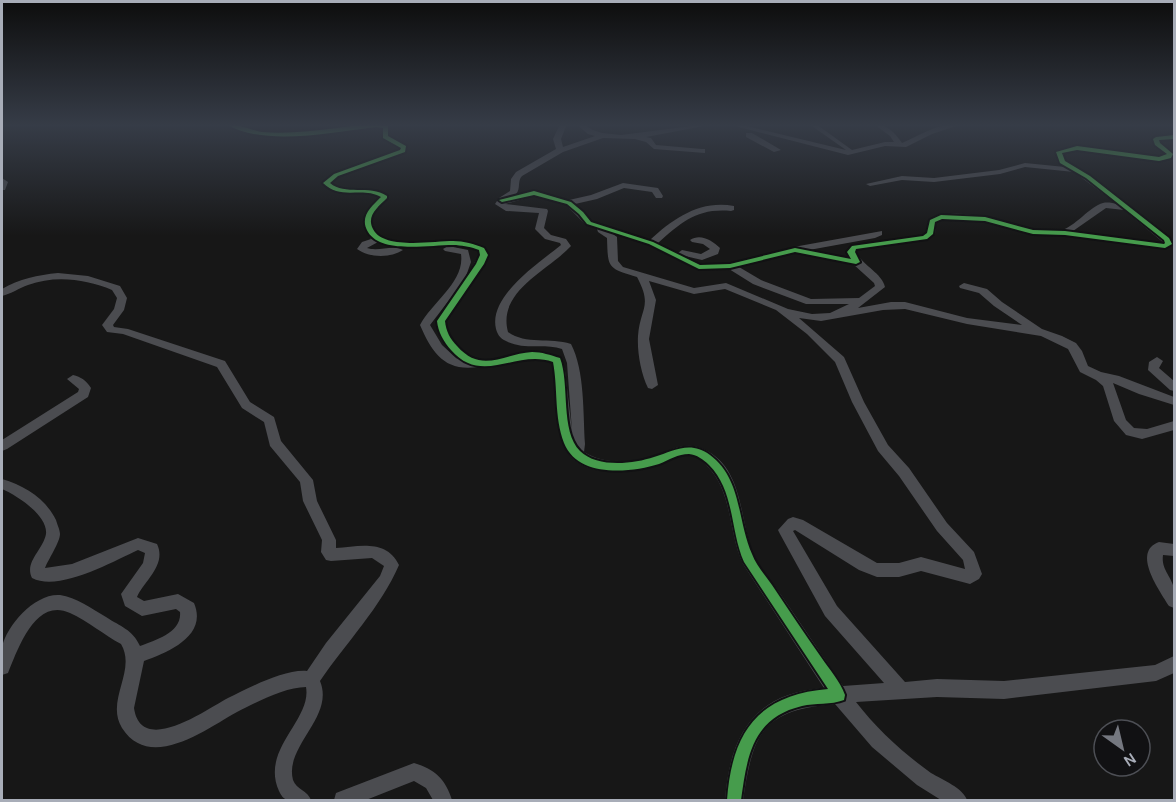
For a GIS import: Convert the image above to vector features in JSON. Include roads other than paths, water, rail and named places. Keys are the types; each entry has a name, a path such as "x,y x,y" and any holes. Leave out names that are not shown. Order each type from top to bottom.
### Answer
{"street":[{"path":"372,161 336,175 326,183 337,190 374,191 386,197 370,210 368,216 368,227 376,240"},
{"path":"540,161 519,174 516,179 516,190 499,204 506,208 544,211 539,229 548,237 565,243 564,248 550,256 523,280 502,310 500,322 503,334 513,340 532,345 551,342 567,347 573,363 579,444 577,455"},
{"path":"839,313 880,287 879,282 856,262 851,252 854,247 925,238 930,234 932,221 938,218 985,219 1033,232 1065,232 1161,246 1168,245 1171,239 1126,208 1088,177 1062,161"},
{"path":"870,184 902,177 934,180 1000,172 1025,165 1076,170"},
{"path":"2,180 4,182 2,188"},
{"path":"569,203 627,185 655,190 659,196"},
{"path":"502,200 534,193 569,203 589,223 612,237 614,264 641,276 694,291 726,285 785,311 824,317 897,305 953,319 1041,332"},
{"path":"1065,232 1091,217 1104,205 1126,208"},
{"path":"652,242 676,223 705,207 731,208"},
{"path":"589,223 652,242 699,267 719,268 879,233"},
{"path":"477,364 463,359 455,351 442,331 441,321 480,264 484,255 482,249 469,244 394,244 376,240 365,244 362,249 372,253 430,248 458,249 465,252 466,266 458,282 425,325 452,363 464,367 537,353 557,360 561,377 564,424 571,446 577,455 588,461 618,466 648,463 679,451 694,451 714,465 722,473 733,498 740,538 748,559 859,723 880,744 958,801"},
{"path":"652,242 661,242 686,255 706,257 715,252 715,248 710,243 695,240"},
{"path":"795,250 856,262"},
{"path":"731,266 757,282 810,302 859,301"},
{"path":"2,293 29,280 55,276 78,278 116,288 122,298 121,306 110,320 108,328 115,332 124,331 221,364 246,405 270,420 275,443 306,480 310,501 328,540 328,552 331,555 365,550 390,560 392,565 386,581 332,649 311,680"},
{"path":"641,276 652,293 652,309 644,335 652,385"},
{"path":"964,286 983,291 998,304 1041,332 1073,347 1080,354 1084,369 1099,376 1115,379 1143,392 1174,401"},
{"path":"785,311 840,360 858,402 883,448 904,472 942,527 969,557 974,569 974,574 970,577 921,564 900,570 877,570 864,565 798,524 793,523 785,530 831,611 901,690"},
{"path":"1157,361 1153,364 1154,370 1174,387"},
{"path":"1099,376 1110,386 1119,419 1125,428 1141,434 1174,426"},
{"path":"2,446 84,394 85,388 73,379"},
{"path":"2,484 32,500 52,528 53,534 37,568 41,575 73,571 138,544 152,549 151,565 129,594 130,601 142,609 178,601 188,608 191,617 187,627 174,638 137,655"},
{"path":"1174,550 1159,548 1154,552 1156,569 1174,601"},
{"path":"2,667 12,641 29,616 36,610 64,603 126,638 134,646 137,655 126,699 127,721 134,729 146,736 158,739 192,729 236,703 293,680 311,680"},
{"path":"734,801 741,759 753,728 781,707 799,699 813,696 937,688 1004,690 1059,685 1156,673 1174,664"},
{"path":"302,801 294,797 286,787 283,770 297,733 315,698 311,680"},
{"path":"343,801 414,772 425,775 435,783 443,801"}]}
